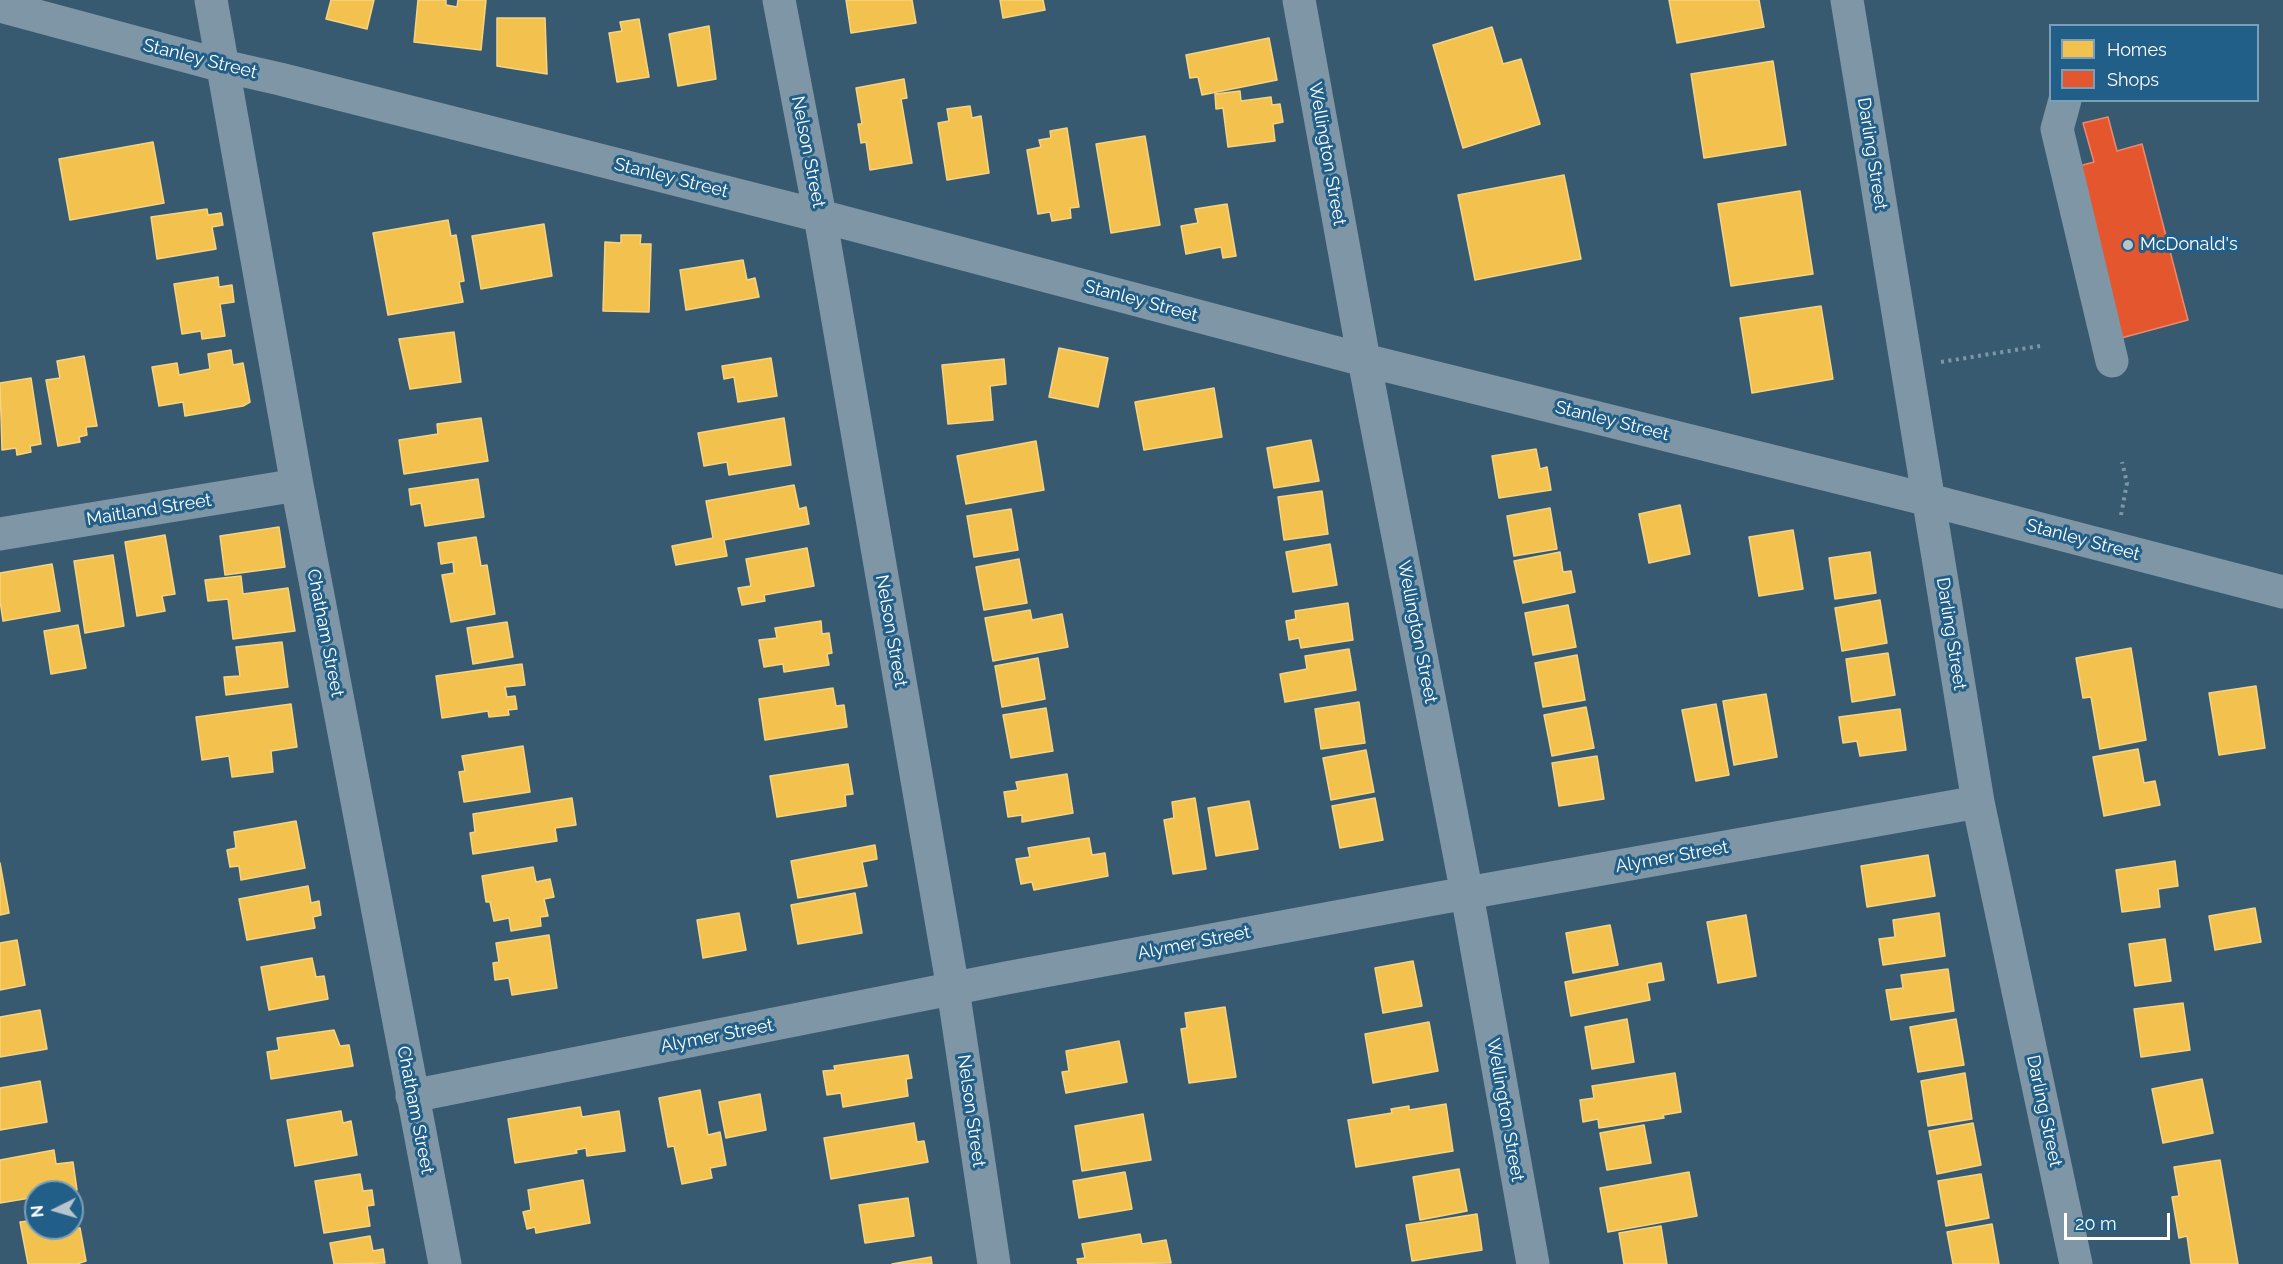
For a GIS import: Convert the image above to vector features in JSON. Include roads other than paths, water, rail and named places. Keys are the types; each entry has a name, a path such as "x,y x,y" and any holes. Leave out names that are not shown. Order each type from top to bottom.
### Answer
{"street":[{"name":"Chatham Street","path":"212,0 297,485 445,1264"},
{"name":"Nelson Street","path":"779,0 820,216 953,989 994,1264"},
{"name":"Wellington Street","path":"1299,0 1364,360 1467,894 1533,1264"},
{"name":"Darling Street","path":"1847,0 1978,802 2076,1264"},
{"name":"Stanley Street","path":"0,6 223,66 820,216 1364,360 1929,500 2283,592"},
{"path":"2064,102 2057,129 2112,361"},
{"name":"Maitland Street","path":"0,534 297,485"},
{"name":"Alymer Street","path":"412,1096 953,989 1978,802"}],"place":[{"name":"McDonald's","path":"2128,245"}]}
